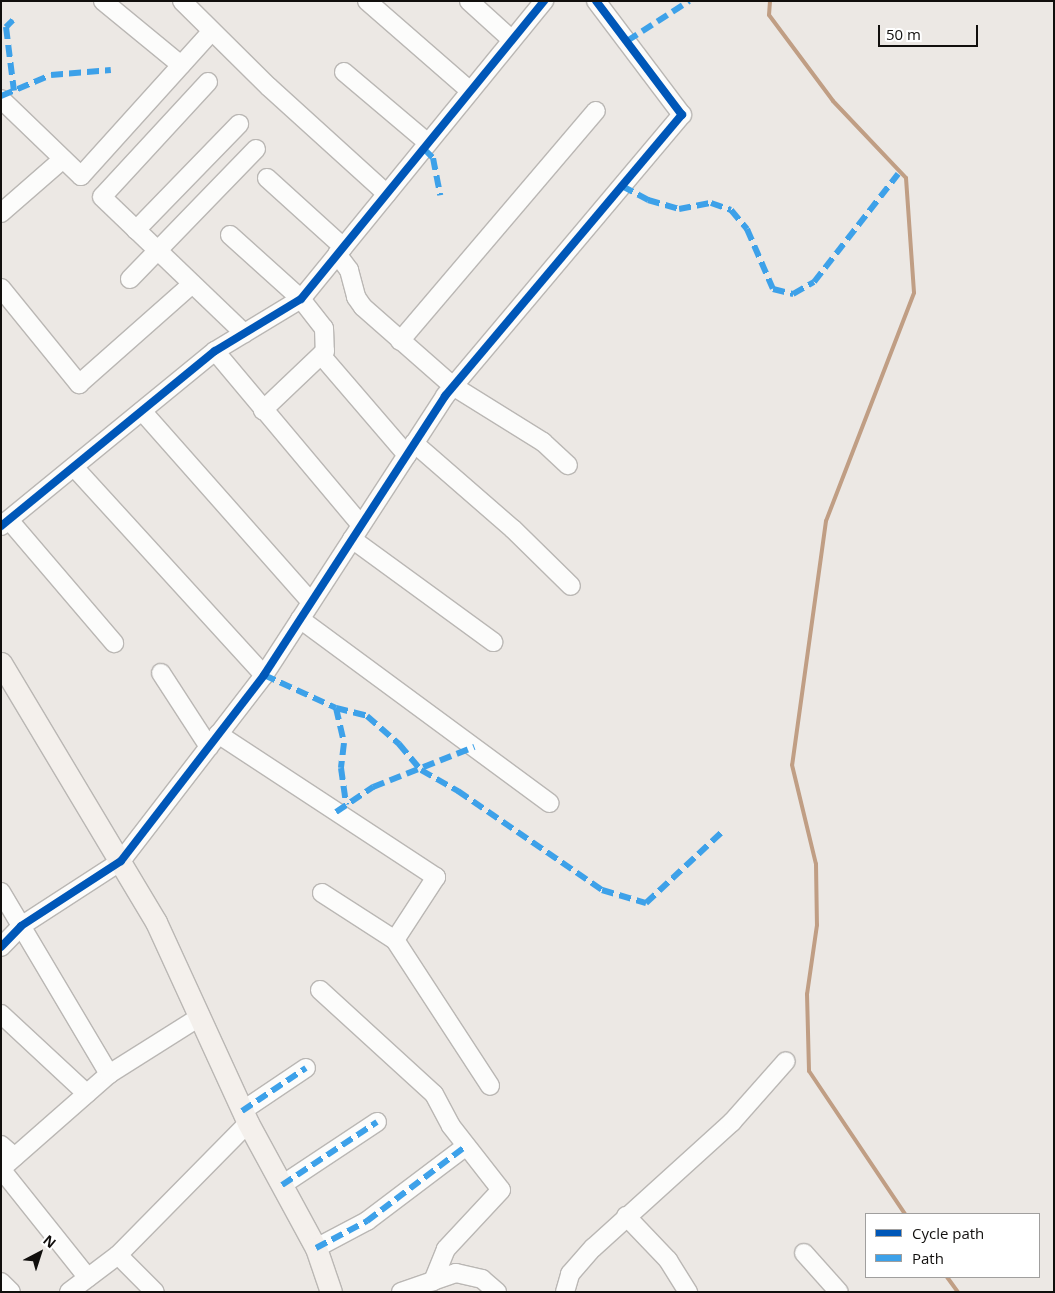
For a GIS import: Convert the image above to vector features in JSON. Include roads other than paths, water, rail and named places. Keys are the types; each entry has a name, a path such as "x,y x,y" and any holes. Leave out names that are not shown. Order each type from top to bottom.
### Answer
{"main road":[{"path":"2,668 121,861 156,922 198,1018 245,1117 316,1248 331,1292"}],"street":[{"path":"103,1 181,65"},
{"path":"182,1 387,194"},
{"path":"367,1 470,91"},
{"path":"468,1 512,40"},
{"path":"114,643 5,523 215,351 301,299 544,1"},
{"path":"1,947 21,926 121,861 264,675 410,449 453,386 682,115 596,1"},
{"path":"1,99 81,176 212,31"},
{"path":"344,72 428,143"},
{"path":"208,82 102,197 244,333"},
{"path":"400,340 596,112"},
{"path":"136,230 239,124"},
{"path":"130,279 256,149"},
{"path":"1,213 62,159"},
{"path":"267,178 340,251 349,270 356,297 363,307 453,386 543,442 568,465"},
{"path":"230,235 301,299 324,328 326,351 263,410"},
{"path":"1,288 79,384 192,284"},
{"path":"215,351 357,532 494,642"},
{"path":"320,355 410,449 513,529 571,586"},
{"path":"142,411 311,602"},
{"path":"74,467 264,675"},
{"path":"300,619 550,802"},
{"path":"161,673 213,741 436,876 396,940"},
{"path":"1,892 109,1074"},
{"path":"322,893 396,940 490,1086"},
{"path":"320,990 434,1094 451,1126 501,1190 446,1248 433,1281"},
{"path":"1,1014 87,1094"},
{"path":"6,1165 109,1074 198,1018"},
{"path":"565,1292 570,1274 626,1216 732,1122 786,1061"},
{"path":"72,1291 118,1255 245,1117 306,1068"},
{"path":"282,1185 377,1122"},
{"path":"1,1145 6,1165 88,1278"},
{"path":"316,1248 367,1221 466,1146"},
{"path":"626,1216 668,1260 688,1292"},
{"path":"804,1253 839,1292"},
{"path":"118,1255 155,1292"},
{"path":"401,1292 456,1272 482,1279 497,1292"}],"waterway":[{"path":"770,1 769,15 833,101 906,178 914,293 826,521 792,765 816,864 817,925 807,994 809,1071 904,1213"},
{"path":"948,1278 958,1292"}]}
